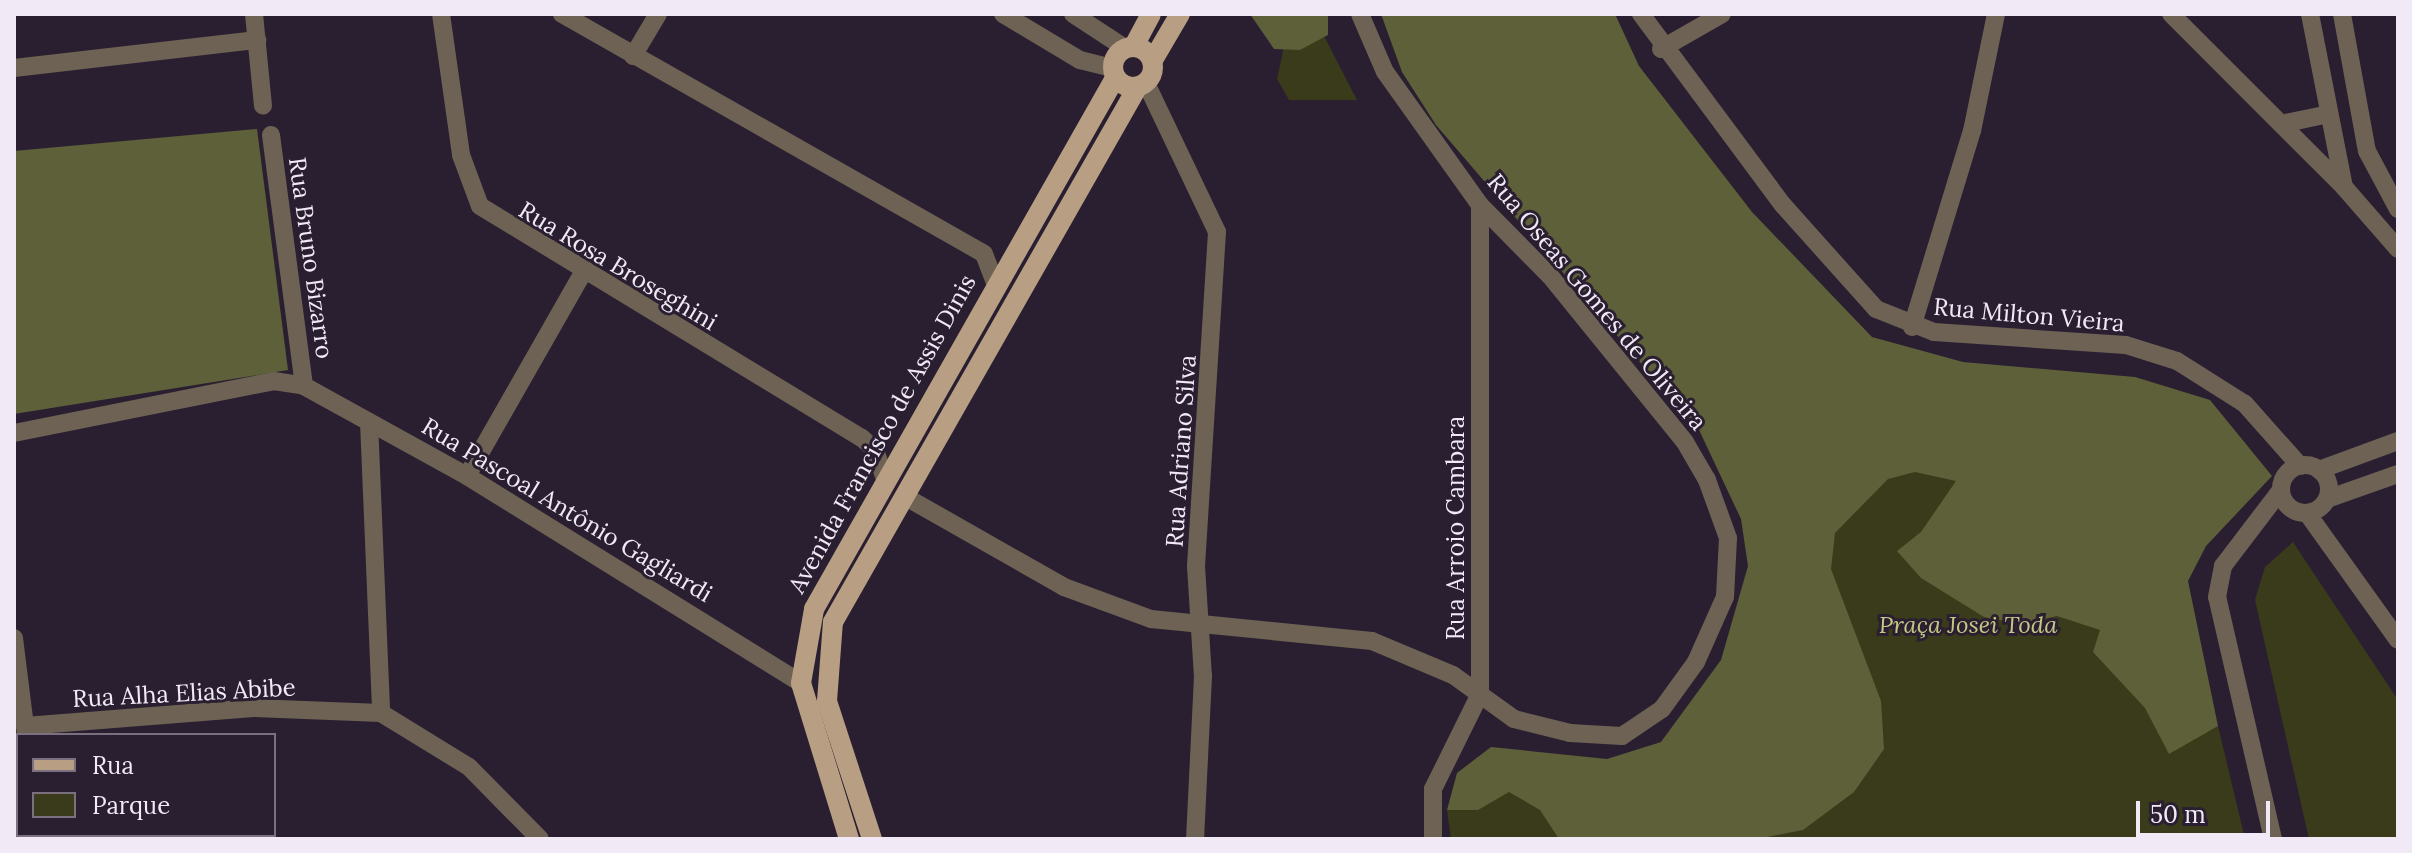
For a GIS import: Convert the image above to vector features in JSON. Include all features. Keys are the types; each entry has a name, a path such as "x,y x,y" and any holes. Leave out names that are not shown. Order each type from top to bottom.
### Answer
{"main road":[{"path":"1151,14 1129,47 1153,60 1180,14"},
{"name":"Avenida Francisco de Assis Dinis","path":"849,839 801,683 814,609 1129,47"},
{"name":"Avenida Francisco de Assis Dinis","path":"872,839 827,701 826,650 841,598 904,496 1142,86 1153,60"},
{"path":"1113,73 1142,86"}],"street":[{"path":"254,14 263,106"},
{"name":"Rua Rosa Broseghini","path":"441,14 461,155 480,206 582,274 862,438 885,479"},
{"path":"562,14 984,254 995,283"},
{"path":"633,56 658,14"},
{"path":"1003,14 1063,49 1113,73"},
{"path":"1027,29 1040,14"},
{"name":"Rua Oseas Gomes de Oliveira","path":"904,496 1064,587 1151,619 1372,641 1480,694 1527,724 1609,739 1634,732 1696,662 1725,597 1729,565 1721,512 1685,442 1550,276 1480,205 1385,72 1360,14"},
{"name":"Rua Milton Vieira","path":"1641,14 1661,49 1849,284 1912,327 2126,345 2177,361 2221,385 2285,450 2295,468"},
{"path":"1661,49 1722,14"},
{"path":"1912,327 1972,131 1996,14"},
{"path":"2171,14 2344,187 2398,249"},
{"path":"2310,14 2344,187"},
{"path":"2342,14 2367,151 2398,209"},
{"path":"1063,49 1078,17 1129,47"},
{"path":"14,68 257,40"},
{"name":"Rua Adriano Silva","path":"1142,86 1217,232 1196,566 1201,623 1195,839"},
{"path":"2281,124 2329,114"},
{"name":"Rua Bruno Bizarro","path":"271,135 304,386"},
{"name":"Rua Arroio Cambara","path":"1433,839 1433,789 1480,694 1480,205"},
{"path":"467,476 582,274"},
{"path":"14,433 274,381 304,386"},
{"name":"Rua Pascoal Antônio Gagliardi","path":"304,386 467,476 740,641 801,683"},
{"path":"369,422 381,713"},
{"path":"2273,839 2217,605 2223,566 2284,497 2295,468 2319,470 2398,441"},
{"path":"2319,470 2318,506 2328,535 2398,640"},
{"path":"2284,497 2318,506 2398,474"},
{"path":"14,638 26,730"},
{"name":"Rua Alha Elias Abibe","path":"26,730 253,708 381,713 469,767 540,839"}],"green space":[{"path":"1250,14 1328,14 1328,35 1300,50 1274,49"},
{"path":"1291,14 1324,36 1357,100 1289,100 1277,79"},
{"name":"Praça Josei Toda","path":"1381,14 1615,14 1639,66 1752,212 1872,337 1963,362 2135,377 2210,400 2272,476 2206,546 2188,581 2218,726 2169,754 2145,708 2093,652 2100,630 2057,616 2021,624 1984,617 1921,578 1897,551 1921,532 1956,481 1915,472 1888,479 1835,533 1831,569 1881,701 1884,749 1854,792 1803,830 1757,839 1559,839 1540,810 1509,792 1478,810 1447,810 1457,773 1491,747 1607,759 1661,742 1721,660 1748,566 1741,519 1700,432 1436,125 1402,72"},
{"name":"Praça Josei Toda","path":"1613,38 1839,326 2206,527 2182,594 2207,732 2218,726 2245,839 1757,839 1798,831 1723,839 1451,839 1447,810 1468,809 1480,776 1624,770 1699,715 1760,578"},
{"path":"257,129 288,370 14,414 14,151"},
{"path":"2293,542 2398,700 2398,839 2309,839 2255,600 2265,567"},
{"path":"14,712 16,837 29,839 14,839"}]}
